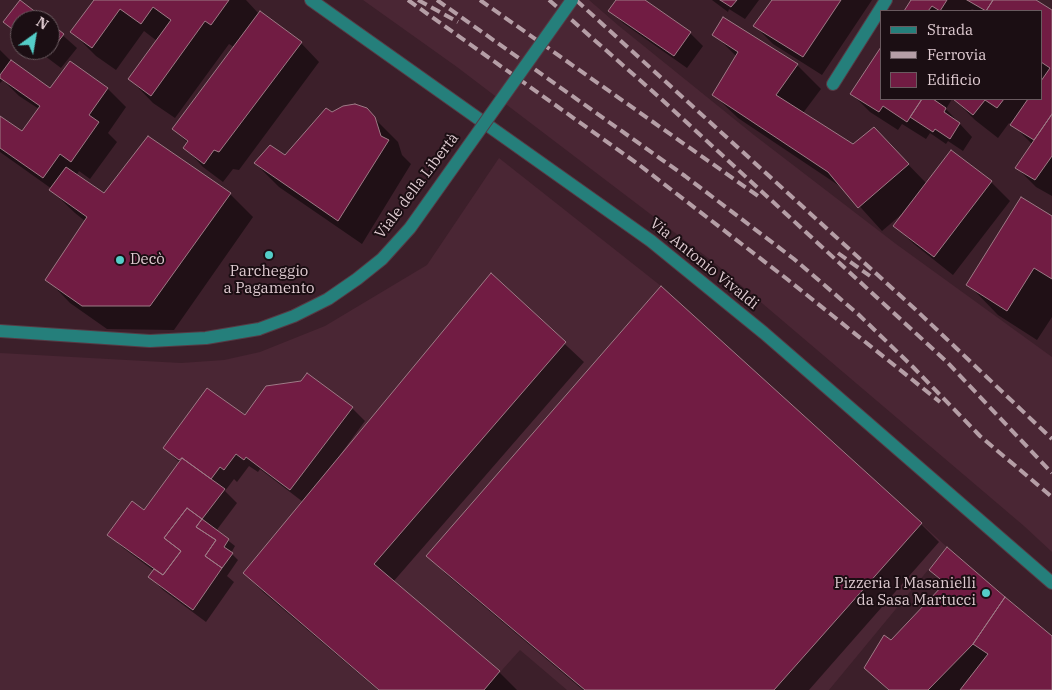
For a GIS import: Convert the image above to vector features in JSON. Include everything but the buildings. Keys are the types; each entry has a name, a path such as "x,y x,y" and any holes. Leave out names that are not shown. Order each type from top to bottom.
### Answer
{"street":[{"name":"Via Antonio Vivaldi","path":"312,0 651,241 764,333 1052,583"},
{"name":"Viale della Libertà","path":"0,332 150,341 206,338 259,329 294,316 328,299 357,279 382,258 410,228 572,0"},
{"path":"833,84 886,0"}],"shaded area":[{"path":"363,0 589,0 754,135 896,244 1052,357 1052,552 1024,526 716,264 457,67"},
{"path":"499,158 661,286 947,547 829,690 567,690 520,650 484,690 0,690 0,353 181,363 224,360 260,352 325,326 427,265"}],"railway":[{"path":"408,0 638,164 787,279 940,402"},
{"path":"418,0 458,22"},
{"path":"437,0 685,176 794,259 858,314 980,436 1052,497"},
{"path":"480,0 758,196"},
{"path":"549,0 659,97 947,362 1052,473"},
{"path":"576,0 915,309 1052,439"},
{"path":"838,253 870,276"}],"place":[{"name":"Parcheggio a Pagamento","path":"269,255"},
{"name":"Decò","path":"120,260"},
{"name":"Pizzeria I Masanielli da Sasa Martucci","path":"986,593"}]}
